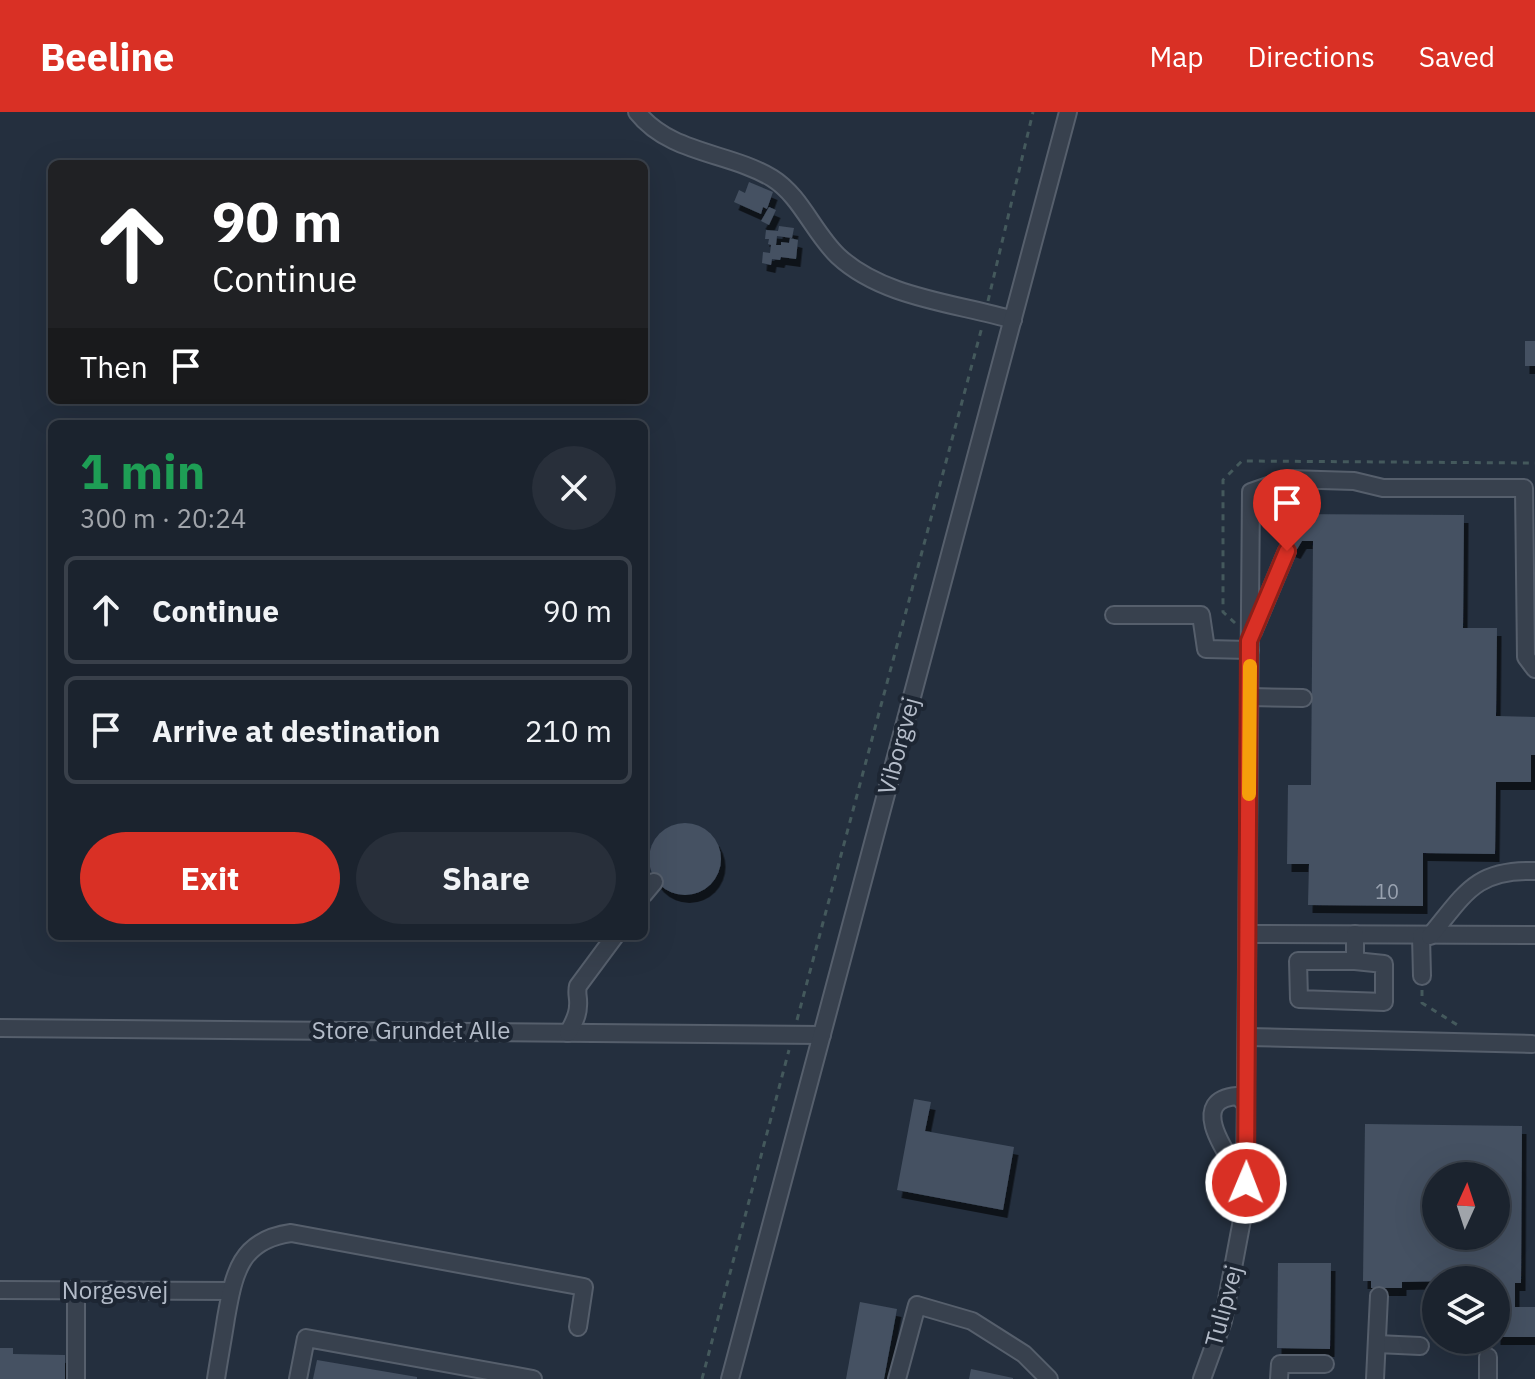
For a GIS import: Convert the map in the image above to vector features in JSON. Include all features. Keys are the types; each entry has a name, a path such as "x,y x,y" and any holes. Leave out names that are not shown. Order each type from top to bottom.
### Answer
{"street":[{"path":"637,112 647,125 677,142 768,176 789,190 817,232 864,277 1013,320"},
{"name":"Viborgvej","path":"730,1379 1068,112"},
{"name":"Tulipvej","path":"1202,1379 1223,1321 1245,1204 1250,697 1246,647 1251,492 1288,479 1354,481 1383,488 1529,488"},
{"path":"1529,488 1526,657 1535,669"},
{"path":"1114,615 1201,615 1206,649 1246,647 1287,551"},
{"path":"1250,697 1303,698"},
{"path":"1422,976 1426,936 1475,883 1509,870 1535,871"},
{"path":"1249,934 1535,935"},
{"path":"1355,934 1355,961"},
{"path":"568,1033 578,1012 575,991 612,940"},
{"path":"1298,961 1355,961 1384,964 1384,1002 1299,999 1298,961"},
{"name":"Store Grundet Alle","path":"0,1028 822,1035"},
{"path":"1247,1037 1532,1044"},
{"path":"1246,1104 1237,1096 1226,1097 1216,1103 1212,1115 1214,1132 1246,1183"},
{"path":"216,1379 235,1273 246,1255 260,1243 291,1233 584,1287 578,1327"},
{"name":"Norgesvej","path":"0,1290 231,1291"},
{"path":"76,1290 76,1379"},
{"path":"1375,1379 1379,1296"},
{"path":"897,1379 917,1305 972,1321 1024,1354 1049,1379"},
{"path":"298,1379 306,1338 533,1379"},
{"path":"1377,1344 1420,1346"},
{"path":"1488,1357 1488,1379"},
{"path":"1279,1379 1280,1364 1325,1364"}],"path":[{"path":"702,1379 986,312 1033,112"},
{"path":"1246,647 1238,626 1223,612 1223,480 1242,461 1535,463"},
{"path":"1422,976 1422,1003 1461,1027"}],"building":[{"path":"749,182 773,192 767,209 763,207 761,214 734,202 739,190 745,193"},
{"path":"769,207 776,210 769,225 761,221"},
{"path":"779,226 794,228 792,238 777,236 776,245 789,243 790,238 798,240 796,259 781,257 780,260 772,259 771,265 762,263 763,252 770,253 771,245 768,244 769,239 765,239 766,230 778,231"},
{"path":"1525,341 1535,341 1535,366 1525,366"},
{"path":"1282,514 1464,515 1463,628 1497,628 1496,716 1535,717 1535,755 1531,755 1531,782 1496,782 1495,854 1423,853 1423,906 1308,905 1309,864 1287,864 1288,785 1311,785 1313,541 1302,541 1296,551 1282,546"},
{"path":"685,823 705,829 715,839 721,859 715,879 705,889 685,895 665,889 655,879 649,859 655,839 665,829"},
{"path":"914,1099 931,1102 925,1131 1014,1147 1003,1210 897,1190"},
{"path":"1365,1124 1522,1126 1521,1283 1515,1283 1515,1307 1535,1307 1535,1337 1510,1337 1510,1266 1422,1266 1422,1282 1402,1282 1402,1288 1371,1288 1371,1281 1363,1281"},
{"path":"1278,1263 1331,1263 1330,1349 1277,1348"},
{"path":"860,1302 897,1309 884,1379 846,1379"},
{"path":"0,1348 13,1348 13,1354 65,1355 65,1379 0,1379"},
{"path":"317,1360 417,1377 417,1379 313,1379"},
{"path":"971,1369 1013,1378 1013,1379 969,1379"}],"slow traffic":[{"path":"1249,794 1250,666"}],"route":[{"path":"1246,1183 1249,641 1287,551"}]}
